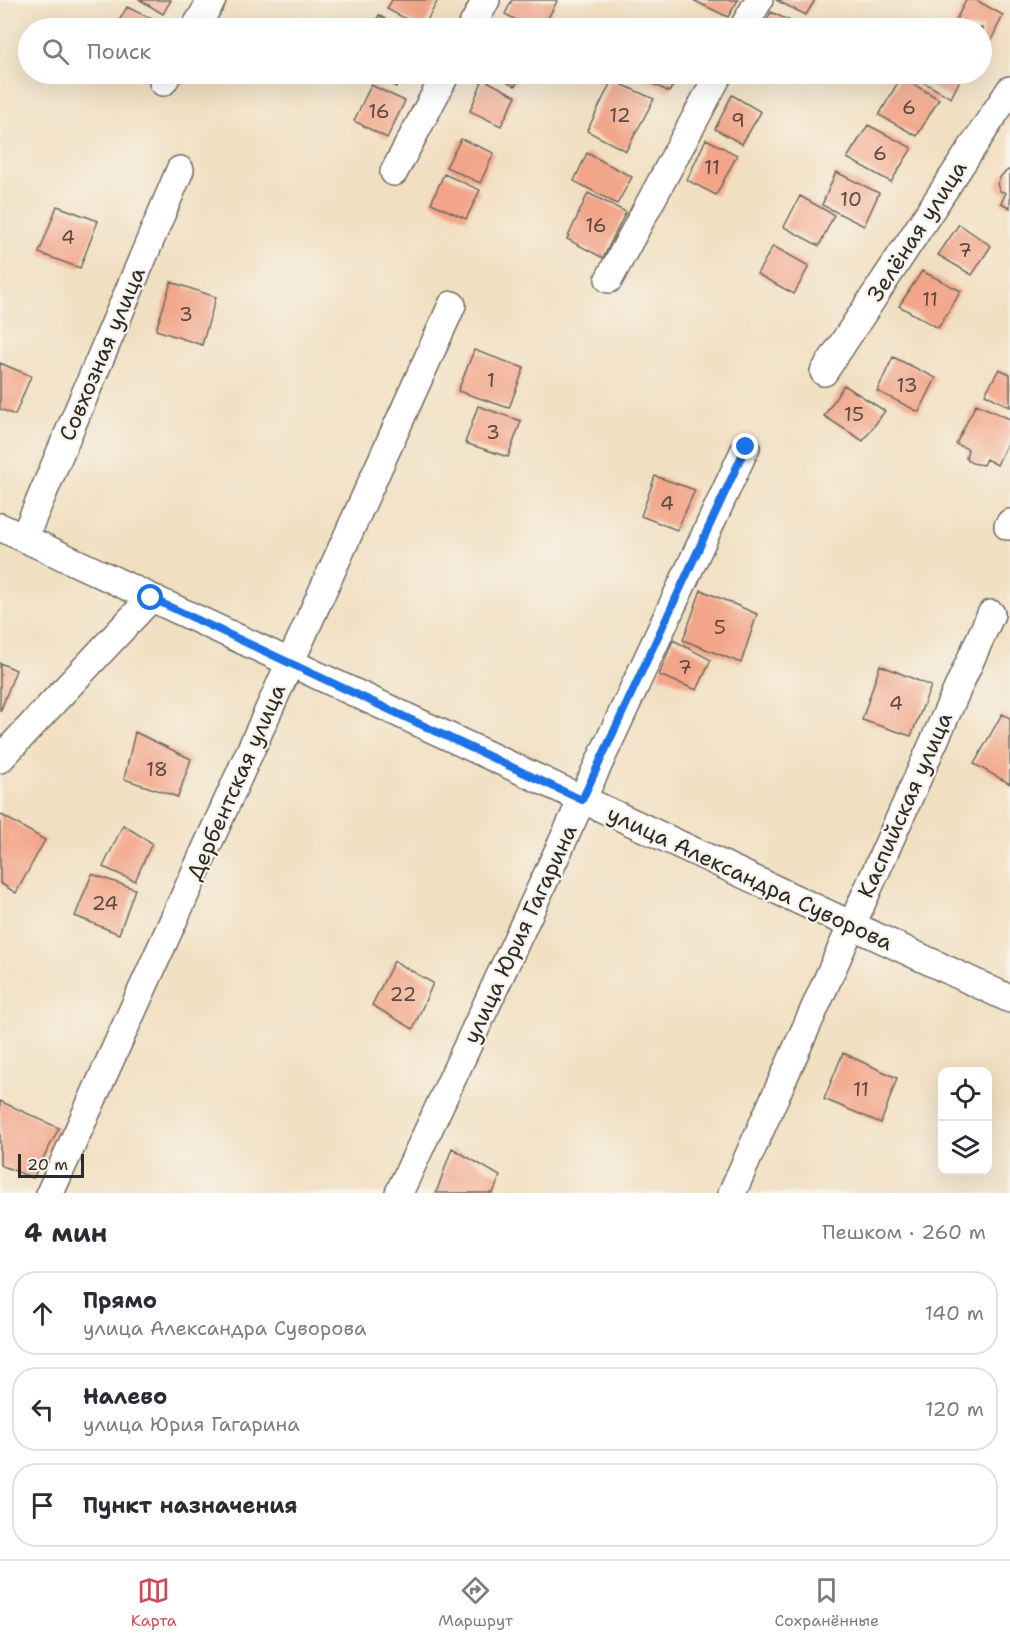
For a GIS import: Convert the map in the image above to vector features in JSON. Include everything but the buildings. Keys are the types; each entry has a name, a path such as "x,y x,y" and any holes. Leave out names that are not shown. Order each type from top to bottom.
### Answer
{"street":[{"path":"201,18 212,0"},
{"path":"476,18 486,0"},
{"path":"749,18 759,0"},
{"path":"394,172 441,84"},
{"path":"609,279 714,84"},
{"name":"Зелёная улица","path":"824,372 1010,90"},
{"name":"Совхозная улица","path":"12,533 180,170"},
{"name":"Дербентская улица","path":"50,1193 452,305"},
{"name":"улица Юрия Гагарина","path":"399,1193 746,447"},
{"name":"улица Александра Суворова","path":"12,533 1010,999"},
{"path":"0,759 151,598"},
{"name":"Каспийская улица","path":"732,1193 991,614"}],"route":[{"path":"151,598 582,800 746,447"}]}
